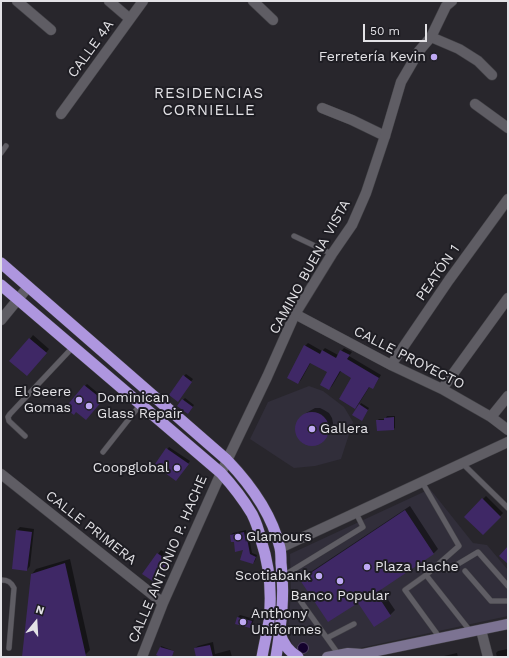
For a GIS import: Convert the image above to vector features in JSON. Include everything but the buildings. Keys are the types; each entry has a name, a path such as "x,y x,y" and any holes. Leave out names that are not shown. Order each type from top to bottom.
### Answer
{"highway":[{"path":"1,263 227,460 240,473 253,490 266,511 280,548 284,589 276,657"},
{"path":"1,285 221,473 235,489 253,516 265,551 270,577 269,621 262,657"},
{"path":"280,633 283,643 298,657"},
{"path":"257,657 265,639"}],"main road":[{"path":"328,657 348,654 361,656 508,624"}],"street":[{"path":"17,1 51,30"},
{"path":"109,1 130,19"},
{"name":"CALLE 4A","path":"61,114 143,1"},
{"path":"253,1 273,20"},
{"name":"CAMINO BUENA VISTA","path":"221,473 295,314 332,254 352,225 366,193 385,136 400,82 419,51 430,37 446,3"},
{"path":"430,37 459,49 478,61 492,75"},
{"path":"475,104 508,128"},
{"path":"322,108 352,120 385,136"},
{"name":"PEATÓN 1","path":"391,365 449,280 508,198"},
{"path":"1,320 28,287"},
{"path":"442,389 508,298"},
{"name":"CALLE PROYECTO","path":"295,314 391,365 442,389 491,417 508,430"},
{"path":"491,417 508,396"},
{"path":"280,548 508,442"},
{"name":"CALLE ANTONIO P. HACHE","path":"142,657 163,603 221,473"},
{"name":"CALLE PRIMERA","path":"1,474 163,603"},
{"path":"476,631 488,657"}],"lane":[{"path":"1,153 6,146"},
{"path":"294,236 332,254"},
{"path":"25,436 9,421 8,417 73,347"},
{"path":"103,452 140,404"},
{"path":"462,463 508,508"},
{"path":"422,482 459,546 426,575 405,590 440,638"},
{"path":"283,576 363,527 356,513"},
{"path":"448,570 478,552 508,586"},
{"path":"465,571 491,601 508,601"},
{"path":"426,575 476,631"},
{"path":"1,580 6,580 12,583 14,588 9,648"},
{"path":"294,592 339,655"},
{"path":"327,638 354,624"}],"shaded area":[{"path":"309,386 323,391 344,407 353,422 341,459 315,466 294,468 250,439 268,402"},
{"path":"430,489 473,543 487,545 508,570 508,616 323,656 303,657 294,651 288,630 291,594 290,554"},
{"path":"301,643 305,643 307,644 307,652 301,653 298,650 298,646"}],"place":[{"name":"Ferretería Kevin","path":"434,57"},
{"name":"El Seere Gomas","path":"79,400"},
{"name":"Dominican Glass Repair","path":"89,406"},
{"name":"Gallera","path":"312,429"},
{"name":"Coopglobal","path":"177,468"},
{"name":"Glamours","path":"238,537"},
{"name":"Plaza Hache","path":"367,567"},
{"name":"Scotiabank","path":"319,576"},
{"name":"Banco Popular","path":"340,581"},
{"name":"Anthony Uniformes","path":"243,622"}],"district":[{"name":"RESIDENCIAS CORNIELLE","path":"209,102"}]}
